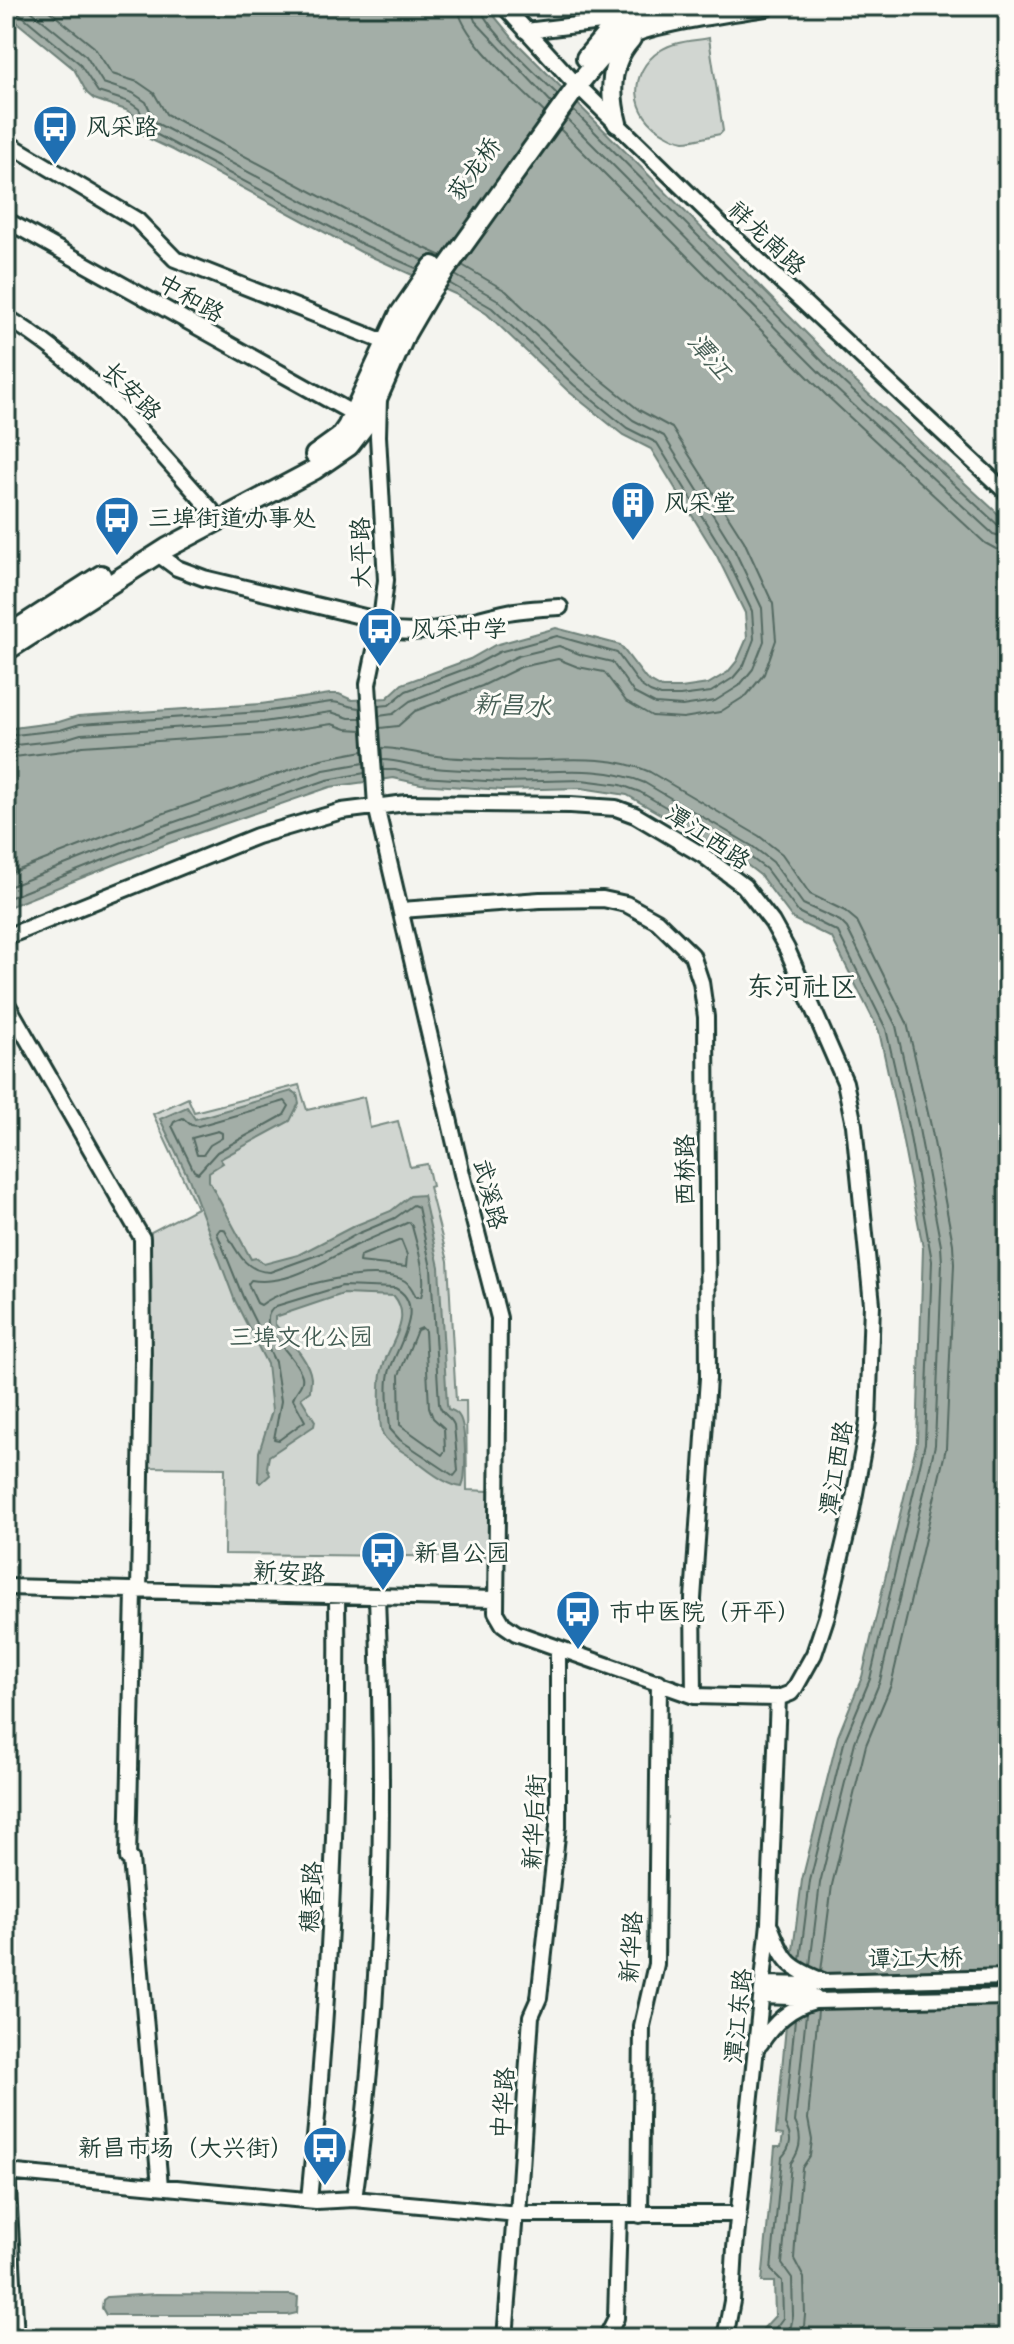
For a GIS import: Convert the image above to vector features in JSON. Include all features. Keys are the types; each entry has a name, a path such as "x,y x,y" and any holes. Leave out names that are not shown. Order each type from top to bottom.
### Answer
{"main road":[{"path":"572,84 616,13 675,6"},
{"path":"572,84 630,35 766,6"},
{"path":"617,123 612,98 614,70 630,35"},
{"name":"荻龙桥","path":"393,345 405,304 426,286 572,84"},
{"path":"6,651 158,554 333,458 359,435 380,394 393,345"},
{"path":"6,636 160,539 327,447 340,437 393,345"}],"street":[{"name":"祥龙南路","path":"504,6 572,84 617,123 724,228 1008,494"},
{"path":"526,31 616,13 630,35"},
{"path":"6,142 137,220 175,259 393,345"},
{"name":"中和路","path":"6,220 354,414"},
{"name":"长安路","path":"6,317 49,345 93,381 212,511"},
{"name":"大平路","path":"376,806 368,684 380,625 387,564 378,436 380,394"},
{"path":"158,554 177,568 204,578 406,634 423,633 506,612 560,607"},
{"name":"潭江西路","path":"6,937 257,836 342,811 406,803 510,803 622,810 727,871 754,899 787,949 848,1093 866,1230 873,1328 865,1444 851,1515 810,1665 791,1693 778,1698"},
{"name":"武溪路","path":"376,806 499,1318 499,1459 494,1599"},
{"name":"西桥路","path":"401,910 540,900 607,899 636,909 657,921 684,947 696,966 706,1017 708,1378 693,1599 694,1696"},
{"path":"6,1002 142,1238 129,1858 160,2186"},
{"name":"新安路","path":"6,1587 494,1599"},
{"name":"穗香路","path":"309,2200 335,1875 337,1595"},
{"path":"354,2199 367,2101 379,1940 381,1806 377,1597"},
{"path":"494,1599 496,1612 503,1624 516,1633 694,1696 778,1698"},
{"name":"新华后街","path":"539,1998 558,1827 558,1648"},
{"name":"新华路","path":"640,2215 642,2026 656,1964 659,1682"},
{"path":"777,1732 784,1707 798,1683"},
{"name":"潭江东路","path":"725,2338 733,2292 764,1990 778,1698"},
{"path":"769,1923 788,1962 804,1975 823,1982"},
{"name":"谭江大桥","path":"764,1990 823,1982 1008,1977"},
{"path":"764,1990 823,2000"},
{"name":"谭江大桥","path":"823,2000 1008,1997"},
{"name":"中华路","path":"505,2338 531,2016 539,1998"},
{"path":"757,2052 765,2036 784,2015 806,2003 823,2000"},
{"path":"6,2150 16,2338"},
{"path":"6,2172 309,2200 354,2199 516,2214 739,2214"},
{"path":"606,2338 616,2318 619,2215"},
{"path":"6,2316 7,2338"}],"green space":[{"path":"709,38 723,131 697,139 679,140 654,126 645,116 637,94 638,82 642,70 661,50 678,43"},
{"name":"三埠文化公园","path":"299,1085 307,1110 364,1097 370,1128 398,1121 410,1167 427,1164 432,1186 429,1187 448,1261 456,1401 466,1401 467,1490 489,1491 488,1557 224,1554 225,1468 147,1467 151,1232 197,1208 153,1114 188,1098 194,1112"}],"water":[{"path":"6,6 486,6 515,41 847,374 1008,523 1008,2338 760,2338 762,2330 775,2316 774,2282 762,2282 775,2147 781,2147 783,2135 776,2134 802,1880 838,1736 862,1677 917,1442 923,1248 879,1031 832,938 793,919 760,875 742,861 627,795 581,788 502,790 421,784 393,778 330,787 169,843 6,908 6,729 59,722 78,716 261,704 330,694 352,700 387,698 402,684 470,659 495,645 556,628 620,645 646,679 662,688 708,684 728,672 737,661 747,638 745,613 717,556 651,449 623,435 568,391 487,314 455,294 361,252 145,137 139,131 134,115 94,99 87,93 74,69 8,15"},
{"path":"292,1091 297,1094 299,1103 290,1121 220,1159 223,1163 209,1172 209,1181 251,1259 256,1258 264,1264 298,1255 391,1211 410,1196 423,1195 439,1267 447,1404 448,1409 459,1416 463,1430 465,1462 462,1487 431,1473 392,1444 382,1432 381,1375 401,1314 394,1296 343,1294 275,1317 275,1324 302,1356 309,1371 310,1391 301,1398 315,1421 314,1426 269,1456 267,1467 270,1475 261,1483 258,1481 259,1452 272,1411 267,1364 235,1301 189,1179 160,1119 187,1107 195,1119"},
{"path":"156,2294 291,2295 298,2297 297,2313 106,2315 102,2308 103,2300 107,2297"}],"place":[{"name":"风采路","path":"55,166"},
{"name":"风采堂","path":"633,542"},
{"name":"三埠街道办事处","path":"117,557"},
{"name":"风采中学","path":"380,668"},
{"name":"新昌公园","path":"383,1592"},
{"name":"市中医院（开平）","path":"578,1651"},
{"name":"新昌市场（大兴街）","path":"325,2187"}],"district":[{"name":"东河社区","path":"802,986"}],"water label":[{"name":"潭江","path":"710,356"},
{"name":"新昌水","path":"512,705"}]}
